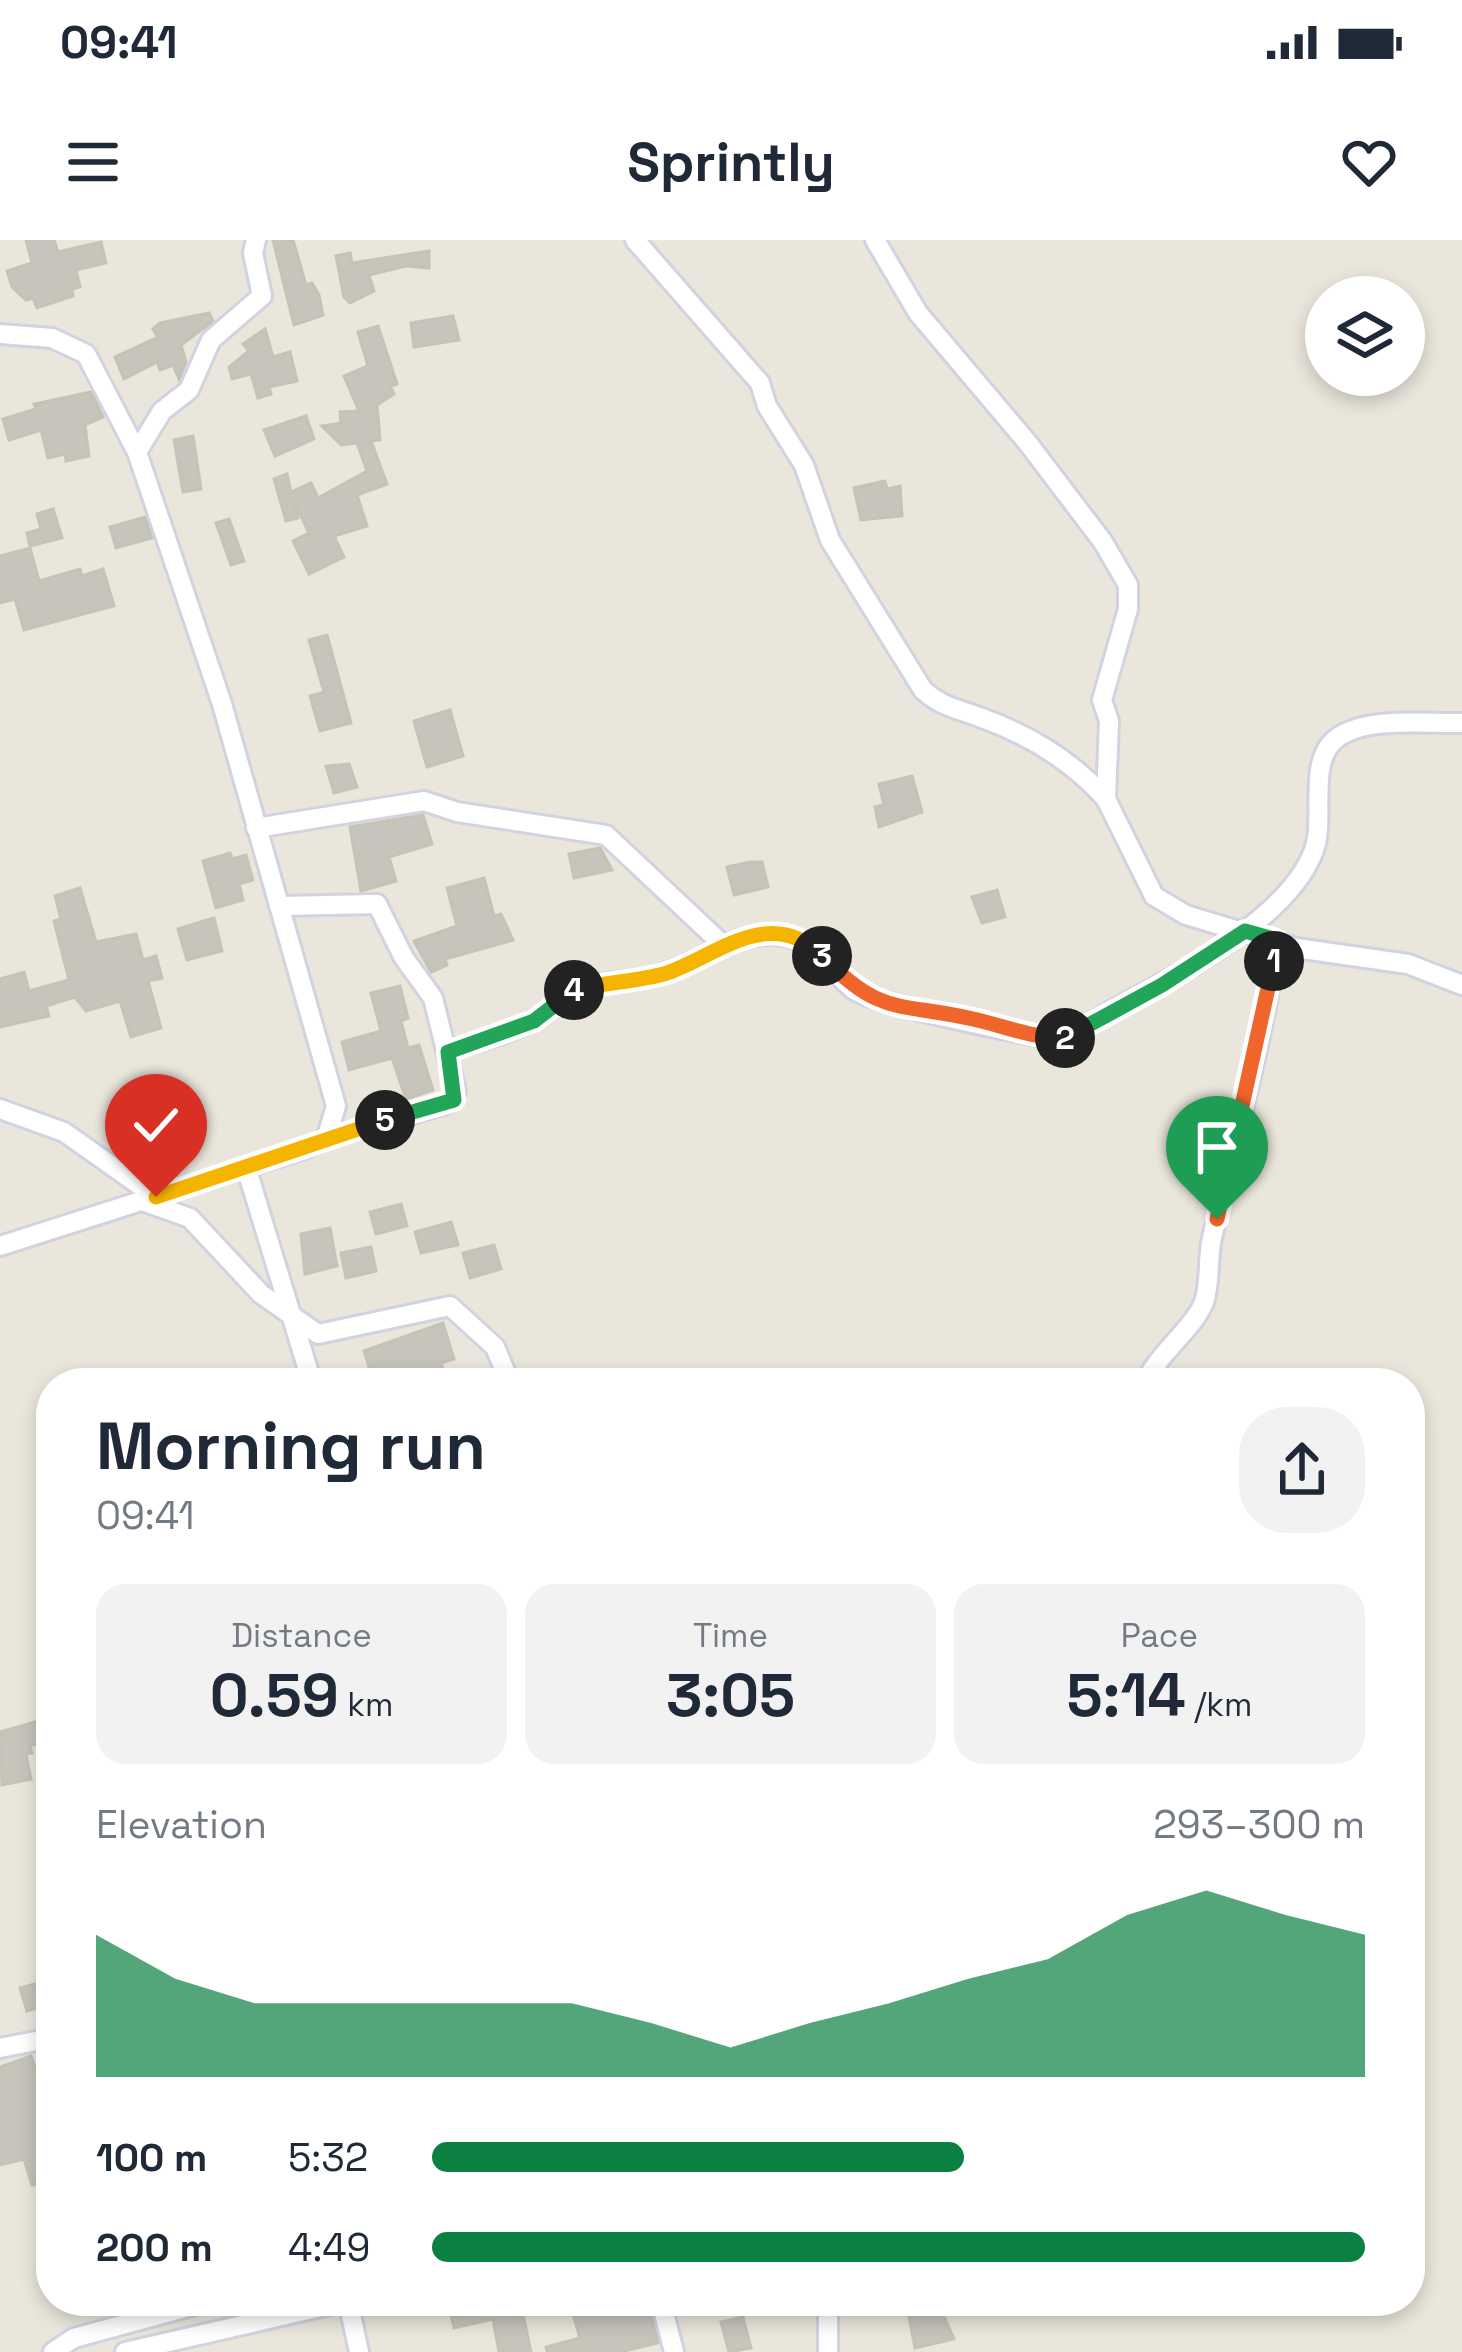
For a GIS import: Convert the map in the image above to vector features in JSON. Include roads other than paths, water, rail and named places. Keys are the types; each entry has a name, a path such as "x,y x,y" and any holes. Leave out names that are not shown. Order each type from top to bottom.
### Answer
{"street":[{"path":"137,452 162,411 189,389 211,340 262,296 256,240"},
{"path":"635,240 760,383 766,406 803,465 830,540 923,690 949,708 1012,731 1079,769 1106,799 1144,881 1163,906 1296,948 1408,964 1462,985"},
{"path":"874,240 918,313 1027,442 1128,585 1128,609 1102,700 1108,721 1106,799"},
{"path":"0,334 52,338 86,354 137,452 222,704 336,1106 326,1139"},
{"path":"448,1052 534,1021 570,991 664,974 721,943 760,934 792,938 814,947 854,989 877,1001 914,1013 1065,1038 1162,985 1245,931 1286,892 1312,855 1326,750 1334,740 1372,727 1462,723"},
{"path":"256,828 424,800 457,812 606,835 721,943"},
{"path":"0,1246 454,1100 448,1052 433,998 404,958 377,904 279,906"},
{"path":"1152,1368 1160,1353 1191,1324 1204,1301 1210,1242 1260,1042 1277,940"},
{"path":"0,1108 64,1132 148,1199 190,1218 261,1294 318,1334 450,1306 495,1347 504,1368"},
{"path":"246,1167 307,1368"},
{"path":"0,2048 36,2041"},
{"path":"53,2352 74,2338 155,2316"},
{"path":"125,2352 171,2347 290,2316"},
{"path":"351,2316 359,2352"},
{"path":"665,2316 674,2352"},
{"path":"828,2316 828,2352"}]}
